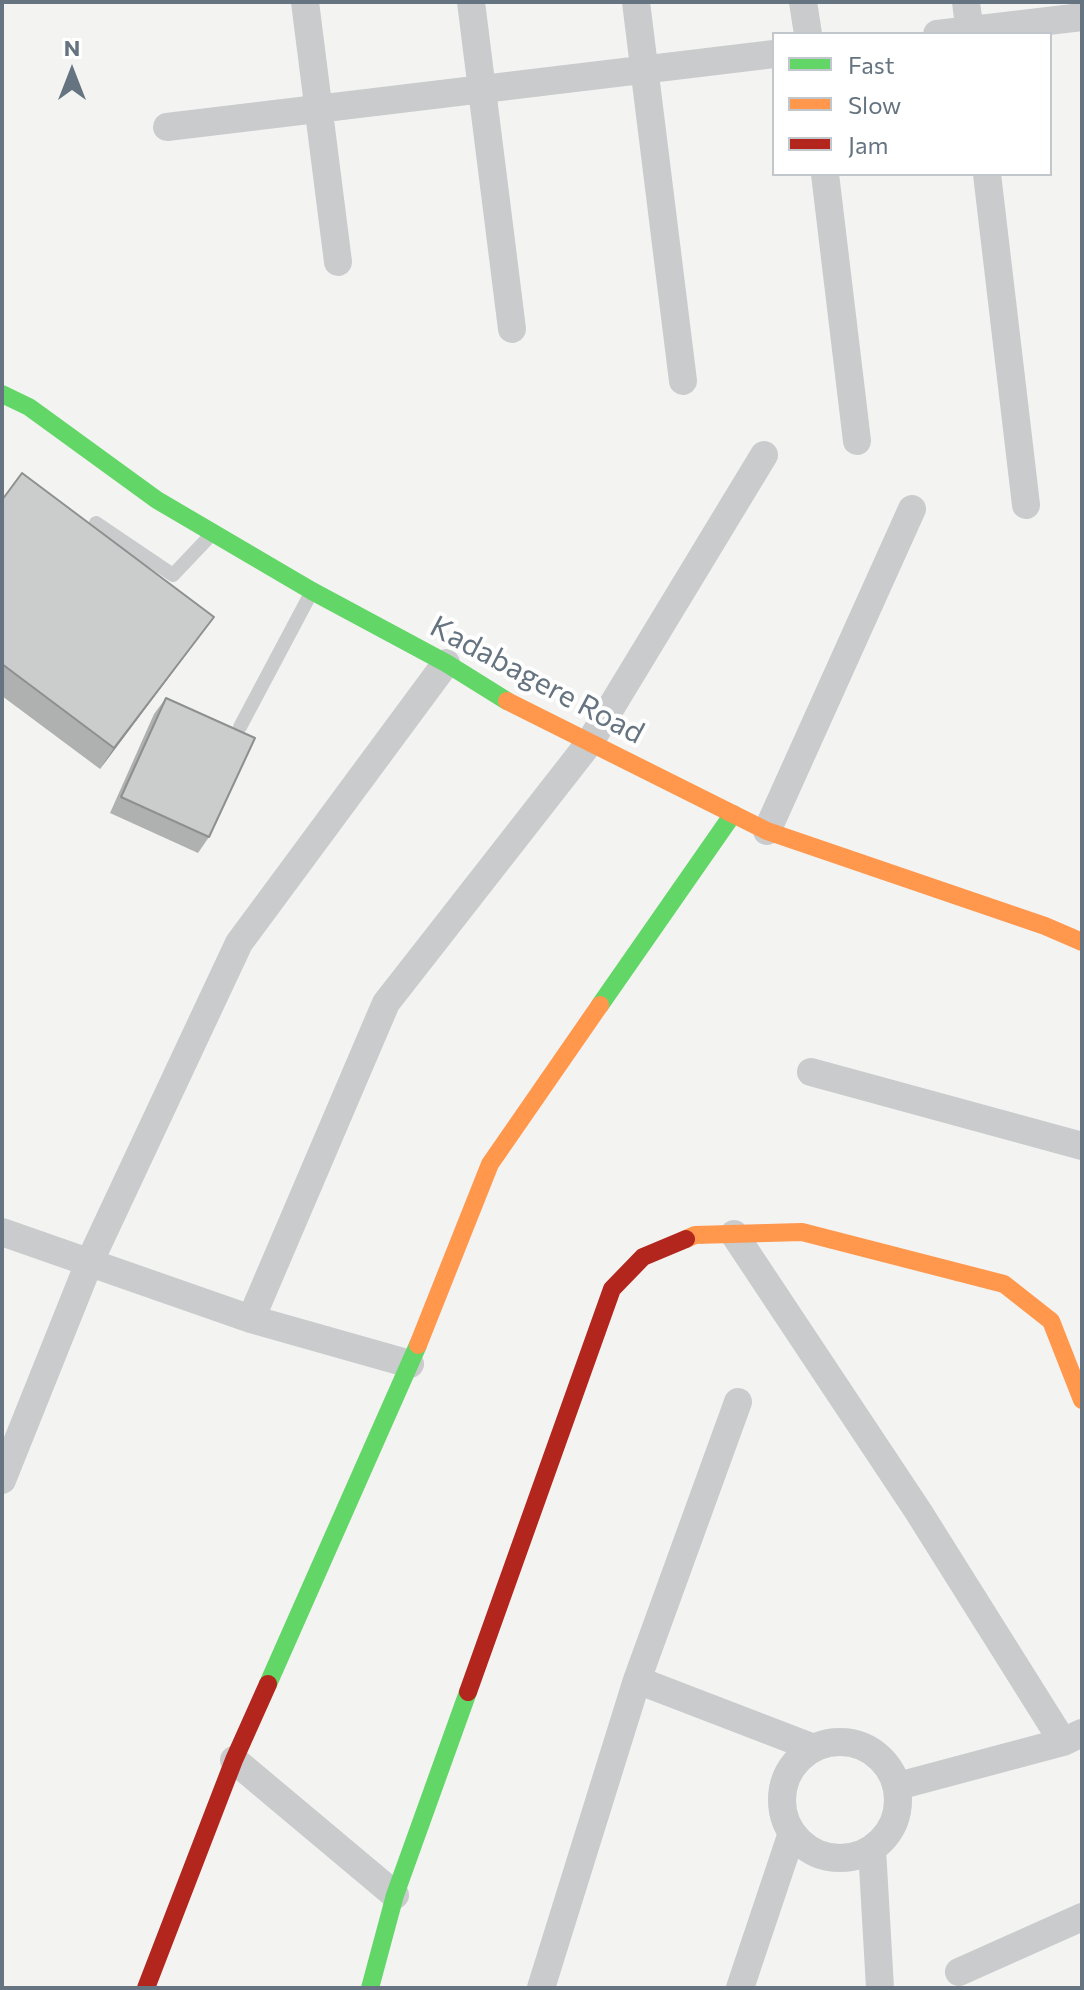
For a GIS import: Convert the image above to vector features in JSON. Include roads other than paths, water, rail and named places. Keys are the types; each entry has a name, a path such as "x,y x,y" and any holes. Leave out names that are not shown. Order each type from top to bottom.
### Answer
{"street":[{"path":"305,2 316,109 338,262"},
{"path":"471,2 512,329"},
{"path":"636,2 683,381"},
{"path":"803,2 808,32"},
{"path":"966,2 970,32 1082,17"},
{"path":"167,127 772,54"},
{"path":"825,176 857,441"},
{"path":"987,176 1026,505"},
{"name":"Kadabagere Road","path":"2,394 29,407 157,500 312,591 446,663 496,696 767,831 1045,926 1082,942"},
{"path":"251,1319 386,1003 590,742 764,455"},
{"path":"767,831 912,509"},
{"path":"2,1480 89,1263 239,943 446,663"},
{"path":"146,1988 234,1760 410,1364 490,1164 733,814"},
{"path":"811,1072 1082,1146"},
{"path":"2,1232 251,1319 410,1364"},
{"path":"370,1988 395,1895 612,1289 643,1257 695,1235 802,1232 1004,1284 1051,1321 1082,1400"},
{"path":"734,1234 1073,1738 898,1786"},
{"path":"541,1988 637,1680 738,1402"},
{"path":"637,1680 814,1748"},
{"path":"830,1742 848,1742 865,1747 879,1756 891,1770 898,1786 899,1804 895,1821 886,1837 856,1857 838,1859 804,1847 783,1815 781,1796 786,1776 798,1759 814,1748 830,1742"},
{"path":"234,1760 395,1895"},
{"path":"740,1988 792,1833"},
{"path":"872,1849 880,1988"},
{"path":"959,1972 1082,1917"}],"lane":[{"path":"96,523 173,575 213,533"},
{"path":"240,727 312,591"}]}
